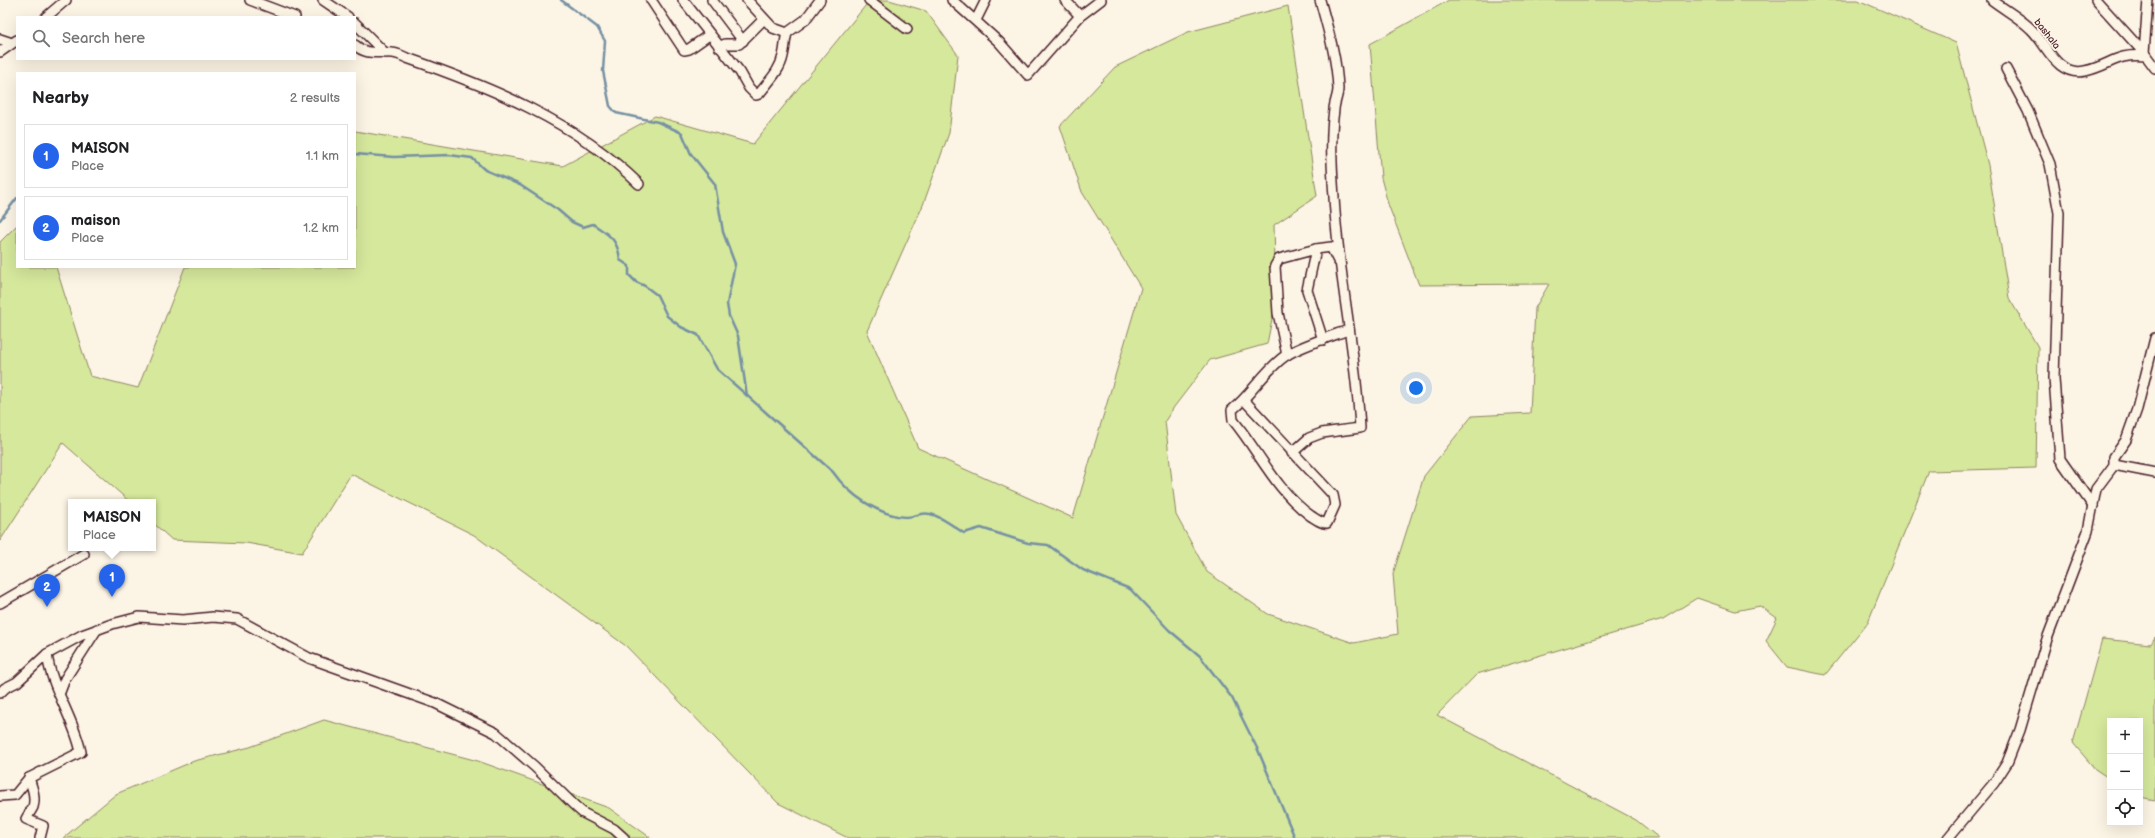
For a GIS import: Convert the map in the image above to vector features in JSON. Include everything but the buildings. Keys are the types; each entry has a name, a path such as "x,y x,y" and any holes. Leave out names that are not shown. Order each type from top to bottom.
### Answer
{"street":[{"path":"47,16 66,0"},
{"path":"250,0 291,16"},
{"path":"323,0 347,16"},
{"path":"651,0 684,50 689,49 709,35"},
{"path":"683,0 709,35 740,72 749,88 756,95 759,94 772,78 783,56 787,33 805,20 820,0"},
{"path":"712,0 743,41"},
{"path":"747,0 773,28 787,33"},
{"path":"869,0 908,29"},
{"path":"952,0 999,42 1028,74 1080,16 1101,0"},
{"path":"976,20 986,0"},
{"path":"1065,0 1080,16"},
{"path":"1292,453 1309,438 1322,434 1360,428 1353,346 1348,330 1346,302 1340,264 1332,163 1334,109 1338,90 1334,56 1320,0"},
{"name":"bashala","path":"1992,0 2014,14 2032,30 2051,57 2065,68 2078,72 2085,71 2120,56 2145,54"},
{"path":"2096,0 2145,54 2155,68"},
{"path":"2145,54 2151,17 2148,0"},
{"path":"720,47 728,43 736,45 743,41 764,19"},
{"path":"356,25 385,53"},
{"path":"0,40 14,42"},
{"path":"0,52 14,42"},
{"path":"356,46 360,50 371,53 392,53 448,72 511,98 590,143 622,167 639,184"},
{"path":"2006,69 2028,111 2050,164 2059,213 2054,378 2060,460 2093,506"},
{"path":"1287,355 1278,313 1275,266 1279,259 1330,247 1340,264"},
{"path":"1316,250 1307,290 1323,340"},
{"path":"1244,400 1332,495 1334,505 1327,523 1313,517 1292,501 1252,449 1233,420 1232,410 1244,400 1266,372 1287,355 1348,330"},
{"path":"1948,838 1994,783 2007,763 2020,730 2047,639 2088,531 2096,489 2114,465 2114,458 2126,440 2137,409 2155,338"},
{"path":"2114,465 2155,473"},
{"path":"0,603 84,554"},
{"path":"0,693 5,688 16,682 47,654 97,629 139,617 183,620 213,617 241,621 303,655 435,703 496,733 535,766 579,810 614,828 624,838"},
{"path":"60,692 65,680 97,629"},
{"path":"0,796 15,795 29,778 81,752 75,730 64,710 60,692 48,666 47,654"},
{"path":"29,778 34,791 34,801 26,819 43,826 40,838"}],"green space":[{"path":"870,0 889,0 926,11 958,55 949,133 923,205 867,331 918,448 1073,518 1141,288 1082,192 1060,126 1115,67 1188,32 1288,6 1317,196 1274,225 1276,299 1267,344 1210,360 1165,421 1176,515 1207,572 1268,614 1354,643 1398,634 1393,574 1424,476 1472,416 1530,413 1535,308 1549,284 1419,285 1388,204 1381,178 1370,44 1449,0 1858,0 1956,43 1988,165 2009,298 2038,347 2036,468 1929,471 1868,622 1825,675 1787,667 1766,641 1777,618 1760,606 1735,611 1697,598 1663,619 1477,674 1437,715 1636,820 1659,838 848,838 778,803 626,646 474,535 351,474 302,553 246,543 172,540 156,526 156,499 127,499 63,443 0,541 0,242 16,226 16,268 56,268 90,376 138,388 185,268 356,268 356,131 563,166 655,116 753,144"},
{"path":"2155,637 2155,800 2143,798 2143,718 2107,718 2107,777 2095,769 2073,743 2102,639 2151,644"},
{"path":"324,720 478,761 609,808 651,838 63,838 116,794 194,761 250,747"}],"waterway":[{"path":"561,0 597,27 605,41 603,71 610,106 616,113 658,122 682,133 691,154 715,184 723,232 735,264 727,304 729,316 738,336 747,396"},
{"path":"356,154 394,157 449,155 472,158 485,170 520,185 558,210 572,222 583,227 593,224 612,238 617,247 620,260 629,266 629,275 636,282 645,286 657,295 667,316 681,327 698,335 717,369 833,472 839,480 856,496 875,508 896,516 906,517 923,514 934,515 943,519 964,533 981,528 1028,543 1048,545 1083,570 1130,589 1169,630 1200,656 1232,698 1258,750 1295,838"},
{"path":"0,220 16,199"}],"place":[{"name":"MAISON","path":"112,597"},
{"name":"maison","path":"47,607"}]}
